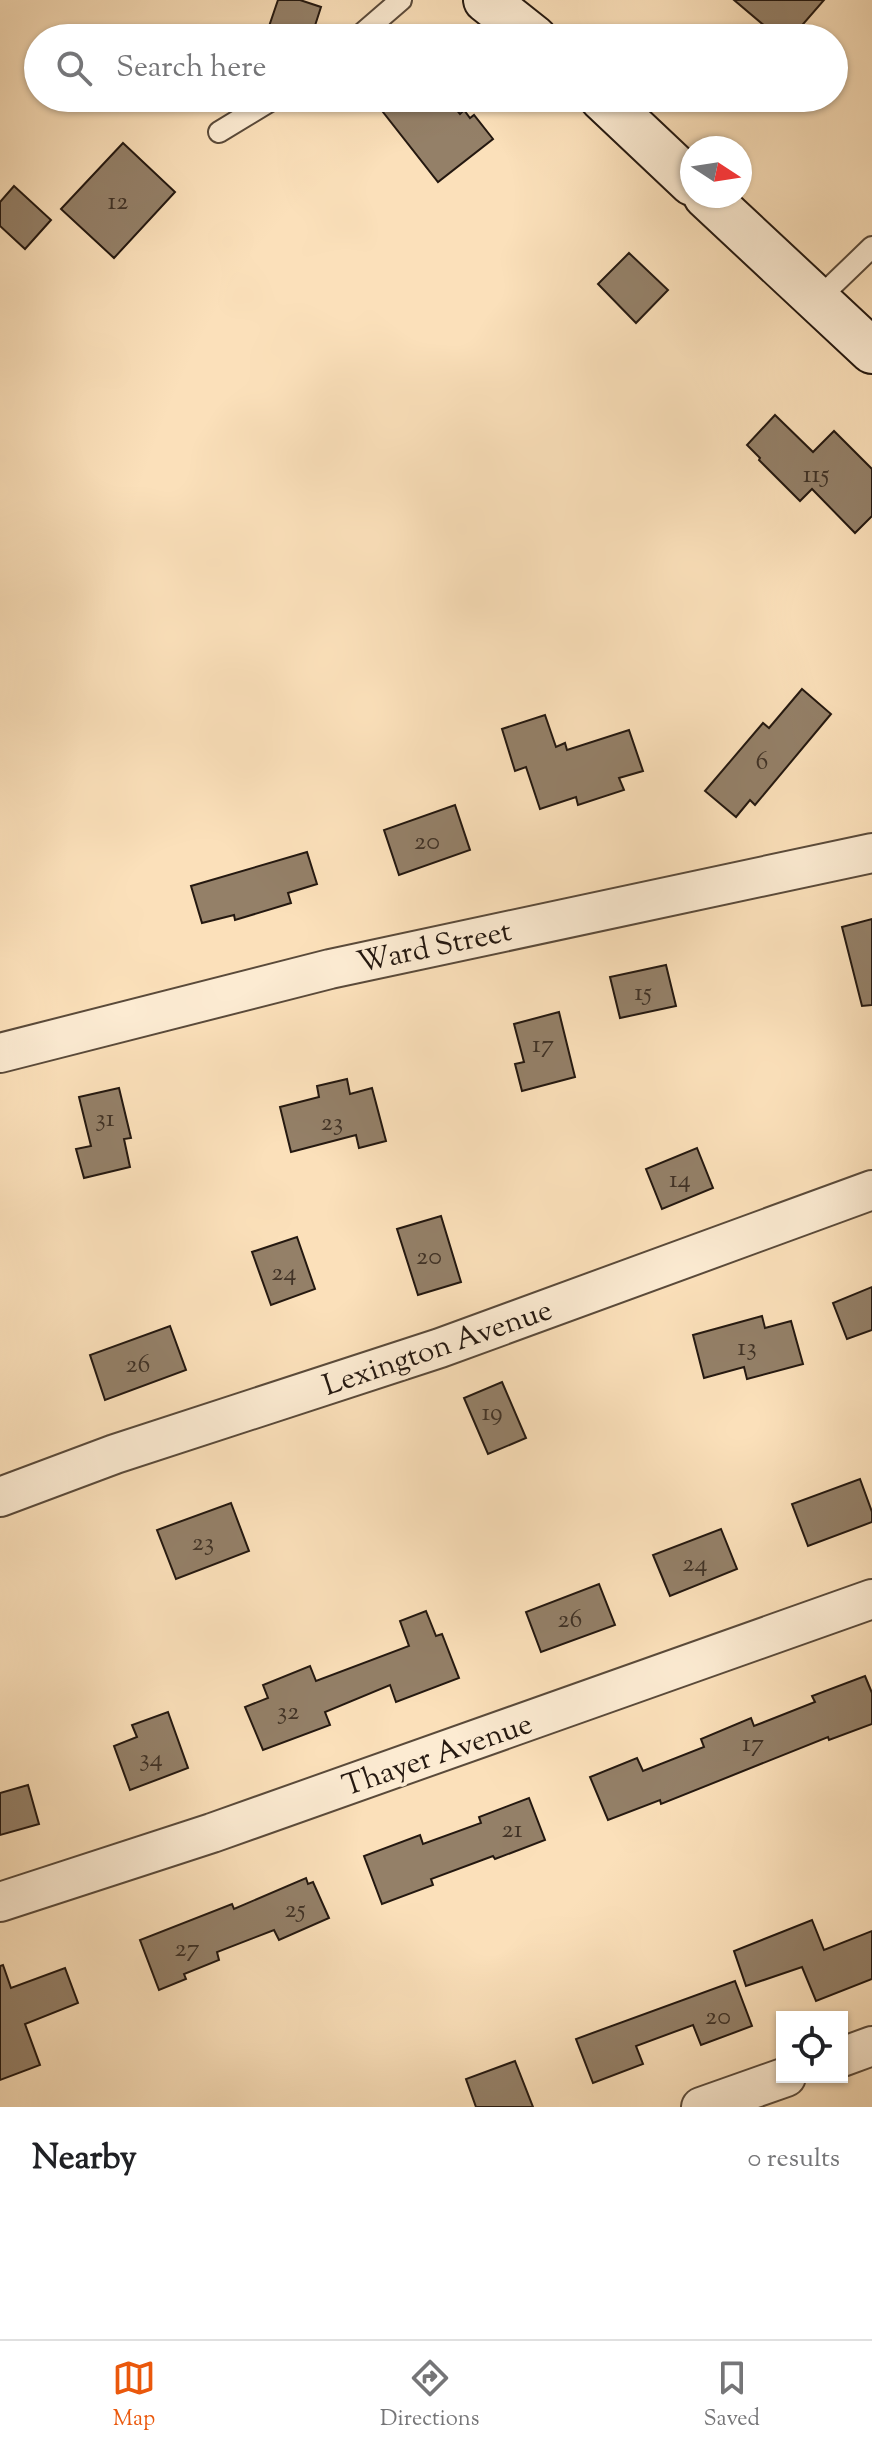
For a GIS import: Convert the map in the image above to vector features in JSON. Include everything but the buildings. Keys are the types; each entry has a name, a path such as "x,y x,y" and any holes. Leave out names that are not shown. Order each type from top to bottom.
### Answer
{"street":[{"path":"486,0 516,24"},
{"path":"617,112 680,172"},
{"path":"719,208 872,351"},
{"name":"Ward Street","path":"0,1053 330,969 872,853"},
{"name":"Lexington Avenue","path":"0,1497 115,1454 440,1348 872,1190"},
{"name":"Thayer Avenue","path":"0,1902 227,1828 872,1599"},
{"path":"848,2055 872,2046"},
{"path":"701,2107 776,2081"}],"lane":[{"path":"373,24 401,0"},
{"path":"219,132 252,112"},
{"path":"817,300 872,247"}]}
